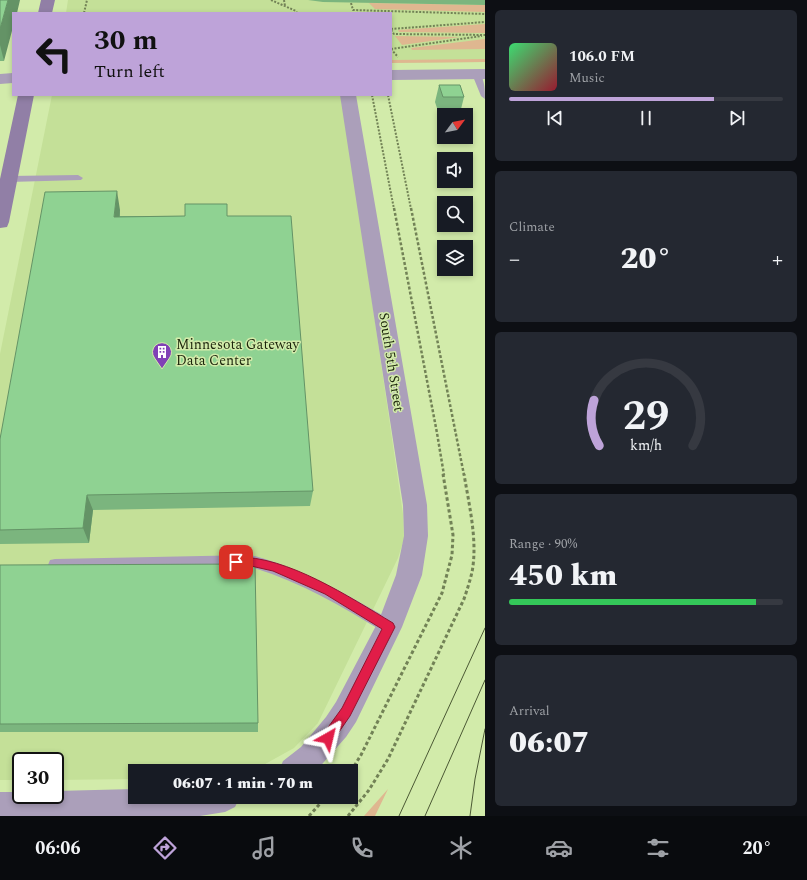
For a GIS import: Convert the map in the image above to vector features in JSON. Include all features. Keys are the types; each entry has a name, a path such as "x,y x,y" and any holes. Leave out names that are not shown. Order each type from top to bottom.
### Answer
{"main road":[{"path":"45,12 48,0"},
{"path":"0,222 26,96"}],"street":[{"path":"392,75 481,74"},
{"path":"0,79 12,78"},
{"name":"South 5th Street","path":"302,764 311,757 336,728 346,712 389,627 409,575 416,536 416,518 348,96"},
{"path":"0,807 142,804"}],"lane":[{"path":"481,74 485,96"},
{"path":"9,179 78,178"},
{"path":"39,565 251,561 274,566 329,591 389,627"}],"path":[{"path":"84,12 87,0"},
{"path":"271,0 296,12"},
{"path":"284,0 285,6"},
{"path":"351,3 353,10 485,14"},
{"path":"392,30 485,22"},
{"path":"392,31 394,34 485,35"},
{"path":"392,49 485,35"},
{"path":"392,50 398,57"},
{"path":"309,816 320,804"}],"shaded area":[{"path":"68,0 485,0 485,62 392,63 392,12 66,12"},
{"path":"369,3 485,5 485,12 375,9"},
{"path":"485,24 485,33 399,32 398,30"},
{"path":"395,36 460,37 402,45"},
{"path":"485,39 485,49 412,50 411,48"},
{"path":"485,59 485,62 392,63 392,60"},
{"path":"52,96 342,96 403,514 404,539 398,558 318,723 294,748 265,764 128,764 128,779 64,780 64,752 12,752 12,780 0,780 0,354"},
{"path":"388,789 375,816 364,816"}],"building":[{"path":"0,0 8,0 0,29"},
{"path":"439,85 460,85 464,97 443,97"},
{"name":"Minnesota Gateway Data Center","path":"117,191 114,217 185,216 185,204 227,204 227,216 291,216 313,491 87,495 83,528 0,530 0,439 45,192"},
{"path":"255,564 258,723 0,724 0,565"}],"tram line":[{"path":"399,816 485,628"},
{"path":"425,816 485,680"},
{"path":"470,816 475,779 485,729"}],"place":[{"name":"Minnesota Gateway Data Center","path":"162,369"}],"route":[{"path":"236,562 251,561 274,566 329,591 389,627 346,712 328,738"}]}
